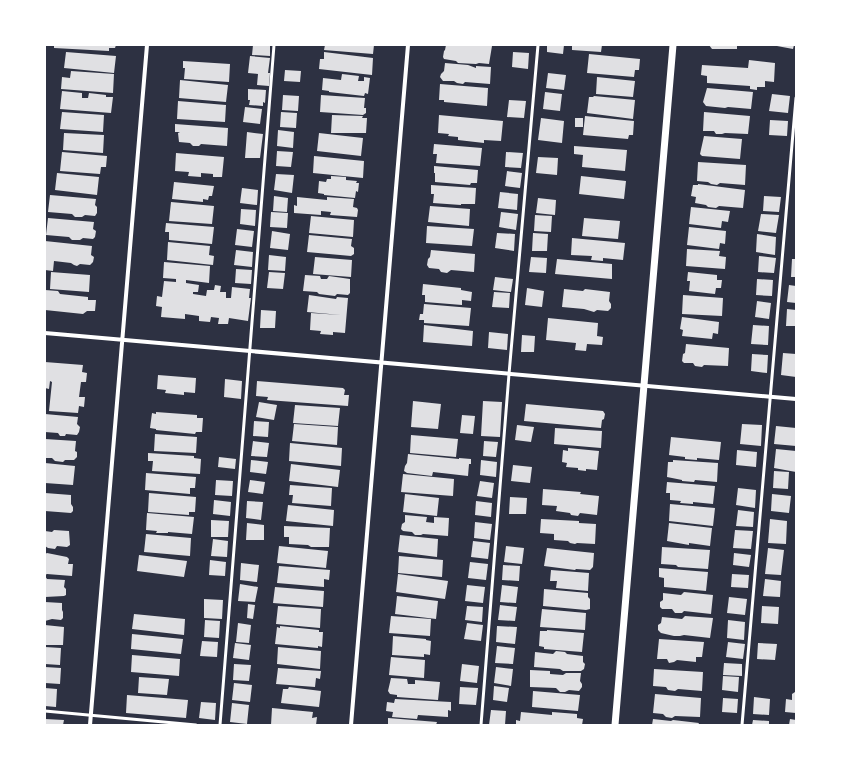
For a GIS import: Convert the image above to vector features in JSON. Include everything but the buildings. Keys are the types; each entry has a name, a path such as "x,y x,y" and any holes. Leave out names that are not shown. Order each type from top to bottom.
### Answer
{"street":[{"path":"90,725 148,45"},
{"path":"351,725 408,45"},
{"path":"615,725 673,45"},
{"path":"45,333 796,399"}],"lane":[{"path":"220,725 251,351 274,45"},
{"path":"481,725 509,374 538,45"},
{"path":"742,725 796,98"},
{"path":"45,711 196,725"}]}
